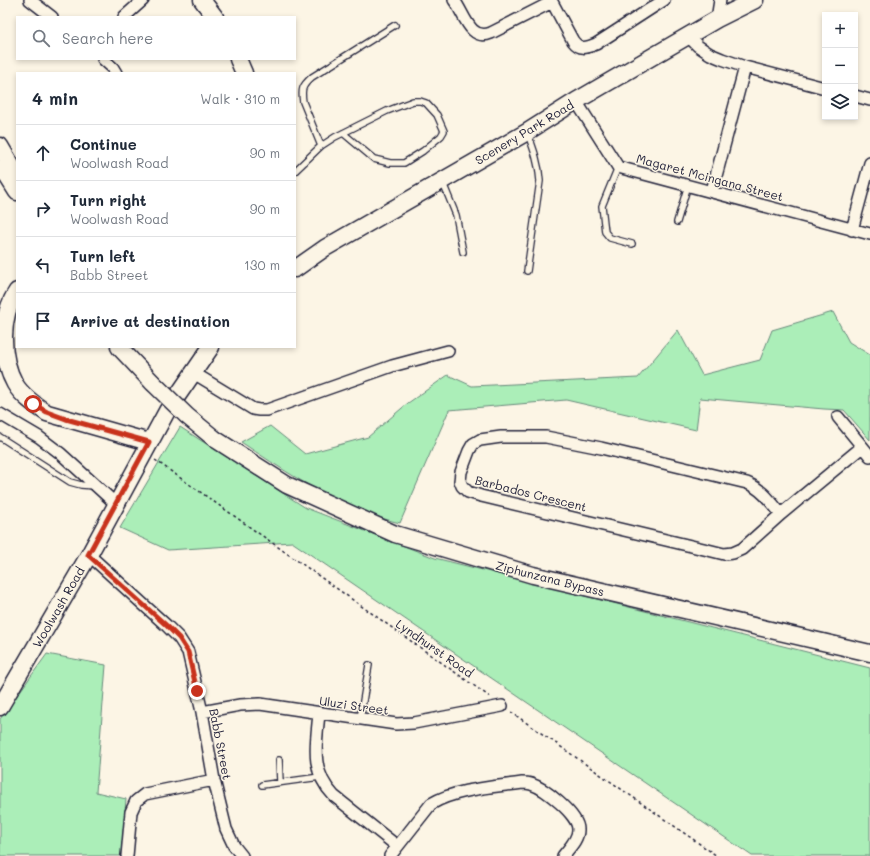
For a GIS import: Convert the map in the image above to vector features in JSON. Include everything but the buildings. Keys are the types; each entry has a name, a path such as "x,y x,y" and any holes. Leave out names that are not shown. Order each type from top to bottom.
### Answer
{"main road":[{"path":"202,0 214,16"},
{"name":"Scenery Park Road","path":"296,268 325,248 527,132 576,101 717,19 755,0"},
{"path":"238,60 244,72"},
{"path":"0,146 16,173"},
{"path":"0,165 16,190"},
{"path":"16,289 8,310 2,348 8,369 15,384 23,394 38,407 47,412 146,447"},
{"path":"121,348 155,381"},
{"path":"132,348 155,381"},
{"name":"Woolwash Road","path":"0,707 88,555 167,411 192,372 210,348"},
{"name":"Ziphunzana Bypass","path":"155,381 217,436 287,485 394,534 533,575 870,653"}],"street":[{"path":"30,0 51,16"},
{"path":"125,16 143,0"},
{"path":"454,0 470,28 475,33 480,35 491,33 551,1 573,41 582,48 596,44 664,0"},
{"path":"717,19 720,0"},
{"path":"688,36 698,46 710,54 745,67 822,87"},
{"path":"105,60 115,72"},
{"path":"712,191 745,67"},
{"path":"858,97 870,100"},
{"name":"Magaret Mcingana Street","path":"576,101 618,167 870,234"},
{"path":"852,230 870,163"},
{"path":"192,372 253,409 267,410 392,366 448,351"},
{"path":"0,414 39,437 60,452 116,504"},
{"path":"838,417 870,456"},
{"name":"Barbados Crescent","path":"781,514 761,490 756,486 747,483 601,448 546,437 501,437 480,440 473,444 461,472 460,481 462,486 468,492 724,554 733,553 742,549 781,514 862,447"},
{"name":"Babb Street","path":"88,555 167,626 179,638 188,652 202,712 214,780 226,829 234,846 242,856"},
{"name":"Uluzi Street","path":"202,712 240,705 260,704 319,714 396,724 414,723 502,706"},
{"path":"319,714 316,756 320,777 326,788 334,796 398,846"},
{"path":"127,856 131,812 136,801 145,794 214,780"},
{"path":"390,856 431,804 441,798 455,794 522,783 531,784 540,788 567,809 575,818 578,828 577,836 563,856"}],"lane":[{"path":"321,146 303,102 303,85 312,77 395,24"},
{"path":"296,170 321,146 343,133 387,111 413,101 426,104 437,115 444,131 441,136 423,151 404,163 390,163 374,159 343,133"},
{"path":"527,132 537,160 540,181 527,271"},
{"path":"618,167 602,206 605,232 610,238 632,244"},
{"path":"442,180 456,215 463,252"},
{"path":"677,222 688,185"},
{"path":"0,437 70,482 81,485 96,486"},
{"path":"360,719 370,664"},
{"path":"279,760 280,782"},
{"path":"262,785 320,777"}],"path":[{"name":"Lyndhurst Road","path":"146,447 502,706 717,856"}],"green space":[{"path":"833,312 849,342 870,355 870,440 844,410 700,398 696,430 566,400 449,410 400,523 368,514 332,498 285,471 241,442 270,426 305,454 368,437 408,403 448,375 472,386 638,378 678,330 702,375 760,360 772,330"},
{"path":"180,427 306,508 435,558 870,668 870,856 752,856 292,542 168,550 120,528"},
{"path":"47,654 106,665 96,792 126,799 121,856 0,856 0,719"}],"route":[{"path":"33,404 47,412 66,419 149,442 88,555 179,638 188,652 197,691"}]}
